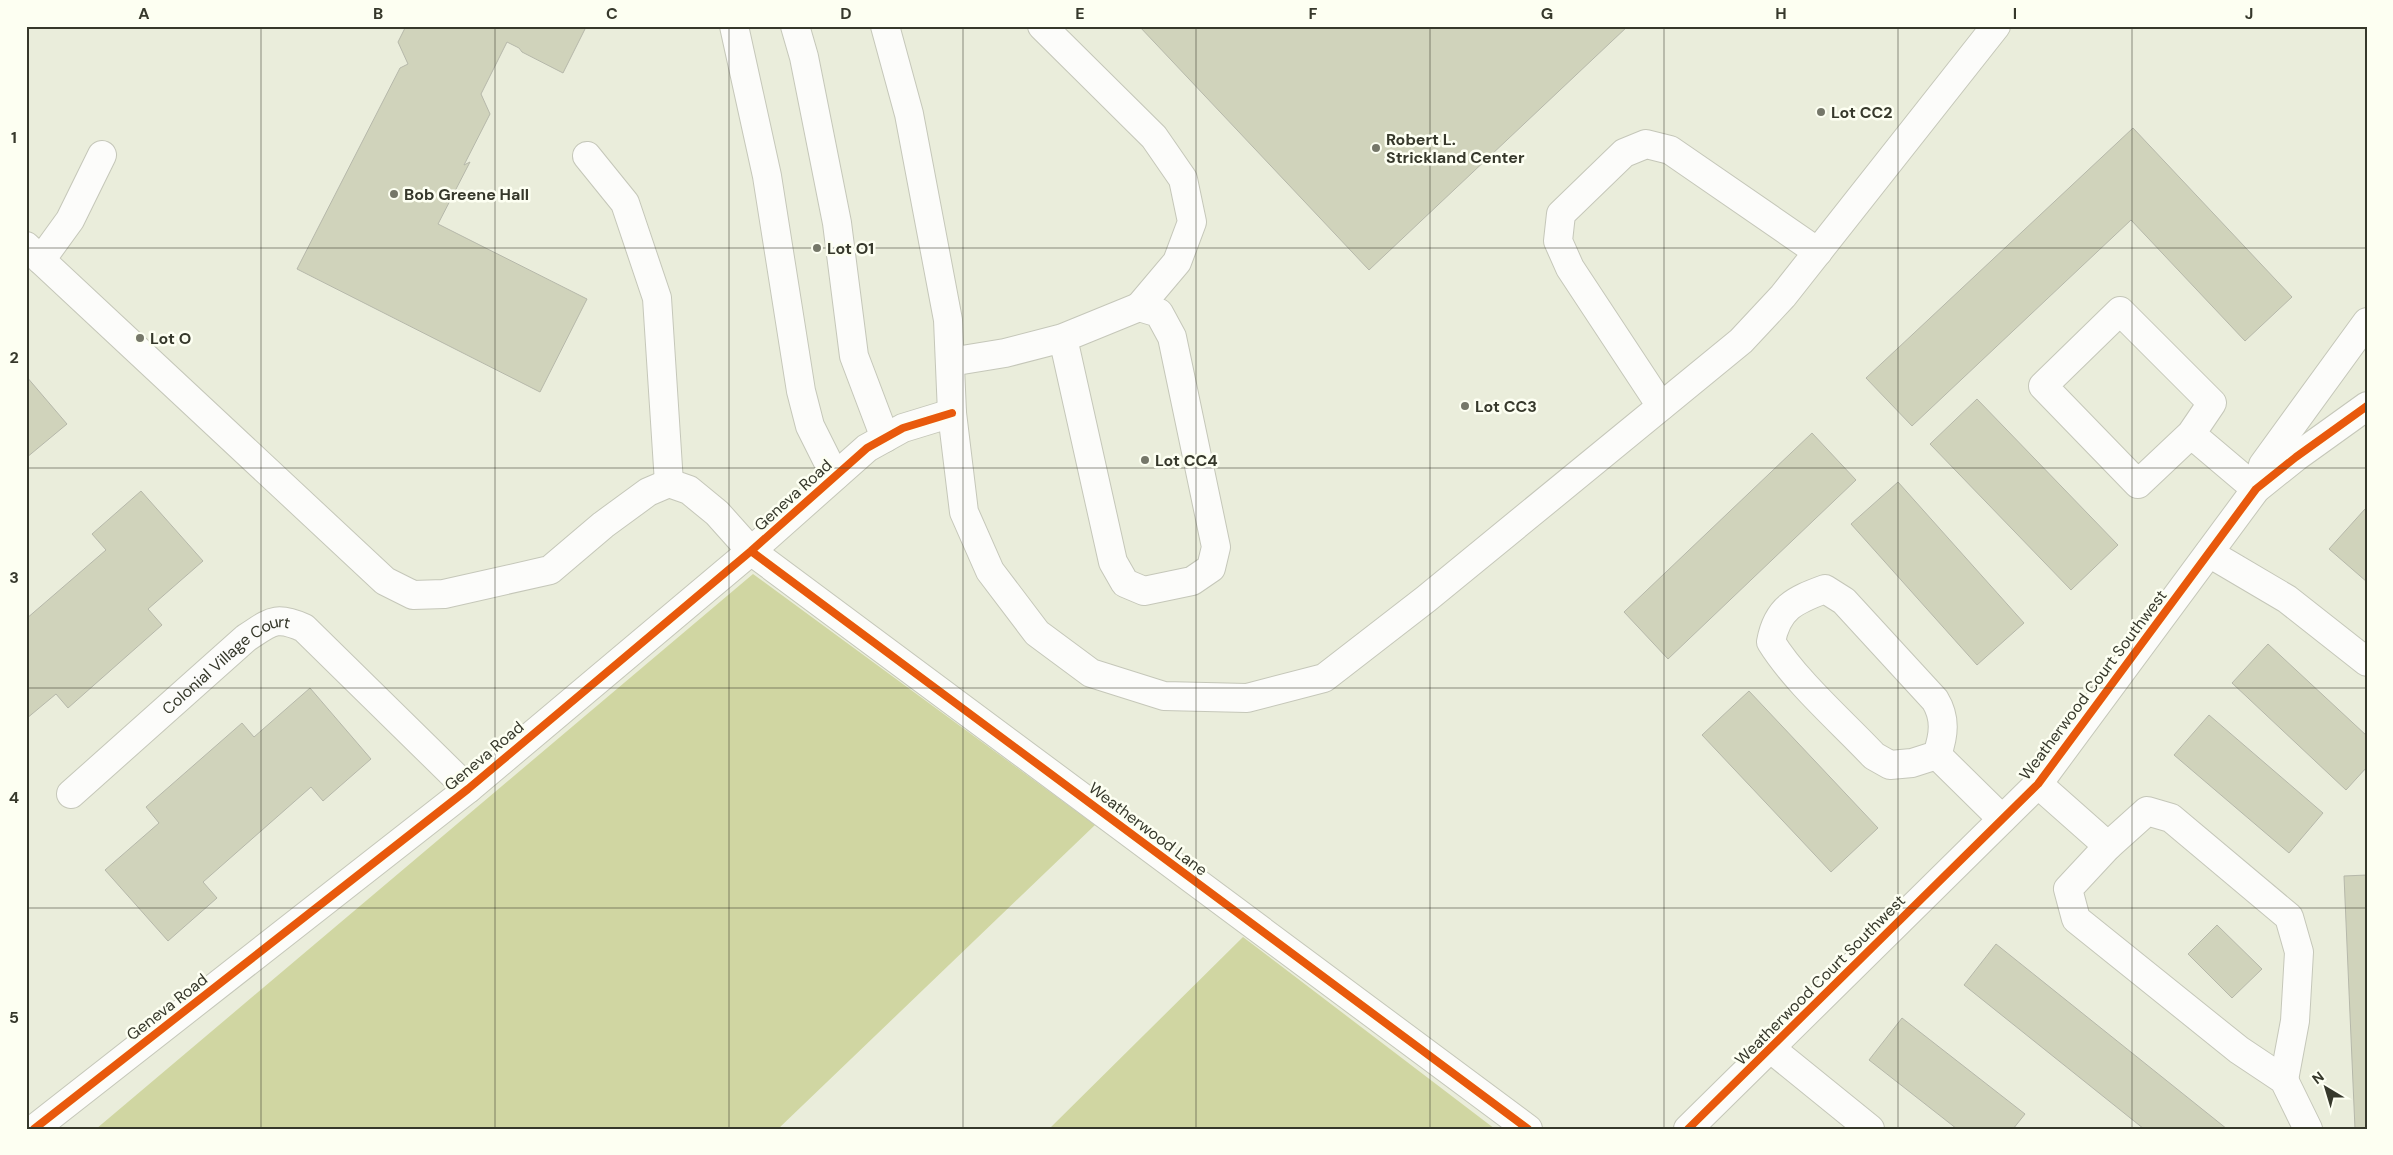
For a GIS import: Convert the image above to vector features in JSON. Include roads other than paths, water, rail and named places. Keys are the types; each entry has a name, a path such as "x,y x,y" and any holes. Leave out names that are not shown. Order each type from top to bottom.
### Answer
{"street":[{"path":"734,26 767,176 801,391 810,426 835,476"},
{"path":"795,26 804,57 838,223 854,356 885,438"},
{"path":"886,26 910,123 948,320 952,414 964,512 990,571 1036,633 1091,673 1164,696 1247,698 1324,678 1412,610 1741,340 1783,296 1996,26"},
{"path":"950,362 1005,353 1062,338 1139,307 1177,262 1192,222 1183,179 1154,137 1042,26"},
{"path":"1661,406 1570,268 1558,241 1561,214 1624,153 1646,144 1670,150 1818,252"},
{"path":"102,154 70,220 34,253 385,581 413,594 444,594 550,570 604,524 648,492 669,483 657,298 626,203 587,156"},
{"path":"1062,338 1113,562 1125,583 1144,591 1192,580 1211,568 1216,546 1172,337 1159,313 1139,307"},
{"path":"2120,311 2212,403 2191,434 2138,484 2043,386 2120,311"},
{"name":"Weatherwood Court Southwest","path":"2256,490 2263,465 2367,322"},
{"name":"Weatherwood Court Southwest","path":"1688,1129 2038,784 2256,490 2296,457 2367,406"},
{"name":"Geneva Road","path":"34,1129 468,789 751,551 867,448 903,428 952,414"},
{"path":"2191,434 2256,490"},
{"name":"Weatherwood Lane","path":"669,483 689,490 717,513 751,551 1528,1129"},
{"path":"2210,553 2288,599 2367,662"},
{"path":"1825,589 1844,602 1935,700 1942,712 1943,739 1938,755 1912,763 1890,765 1874,756 1789,666 1771,642 1774,625 1787,608 1802,597 1825,589"},
{"name":"Colonial Village Court","path":"71,794 246,638 273,621 289,622 304,628 468,789"},
{"path":"1938,755 2002,820"},
{"path":"2038,784 2108,846"},
{"path":"2284,1080 2295,1021 2300,952 2290,917 2172,818 2147,811 2108,846 2068,889 2076,919 2239,1050 2284,1080 2308,1129"},
{"path":"1770,1048 1870,1129"}],"place":[{"name":"Lot CC2","path":"1821,112"},
{"name":"Robert L. Strickland Center","path":"1376,148"},
{"name":"Bob Greene Hall","path":"394,194"},
{"name":"Lot O1","path":"817,248"},
{"name":"Lot O","path":"140,338"},
{"name":"Lot CC3","path":"1465,406"},
{"name":"Lot CC4","path":"1145,460"}]}
